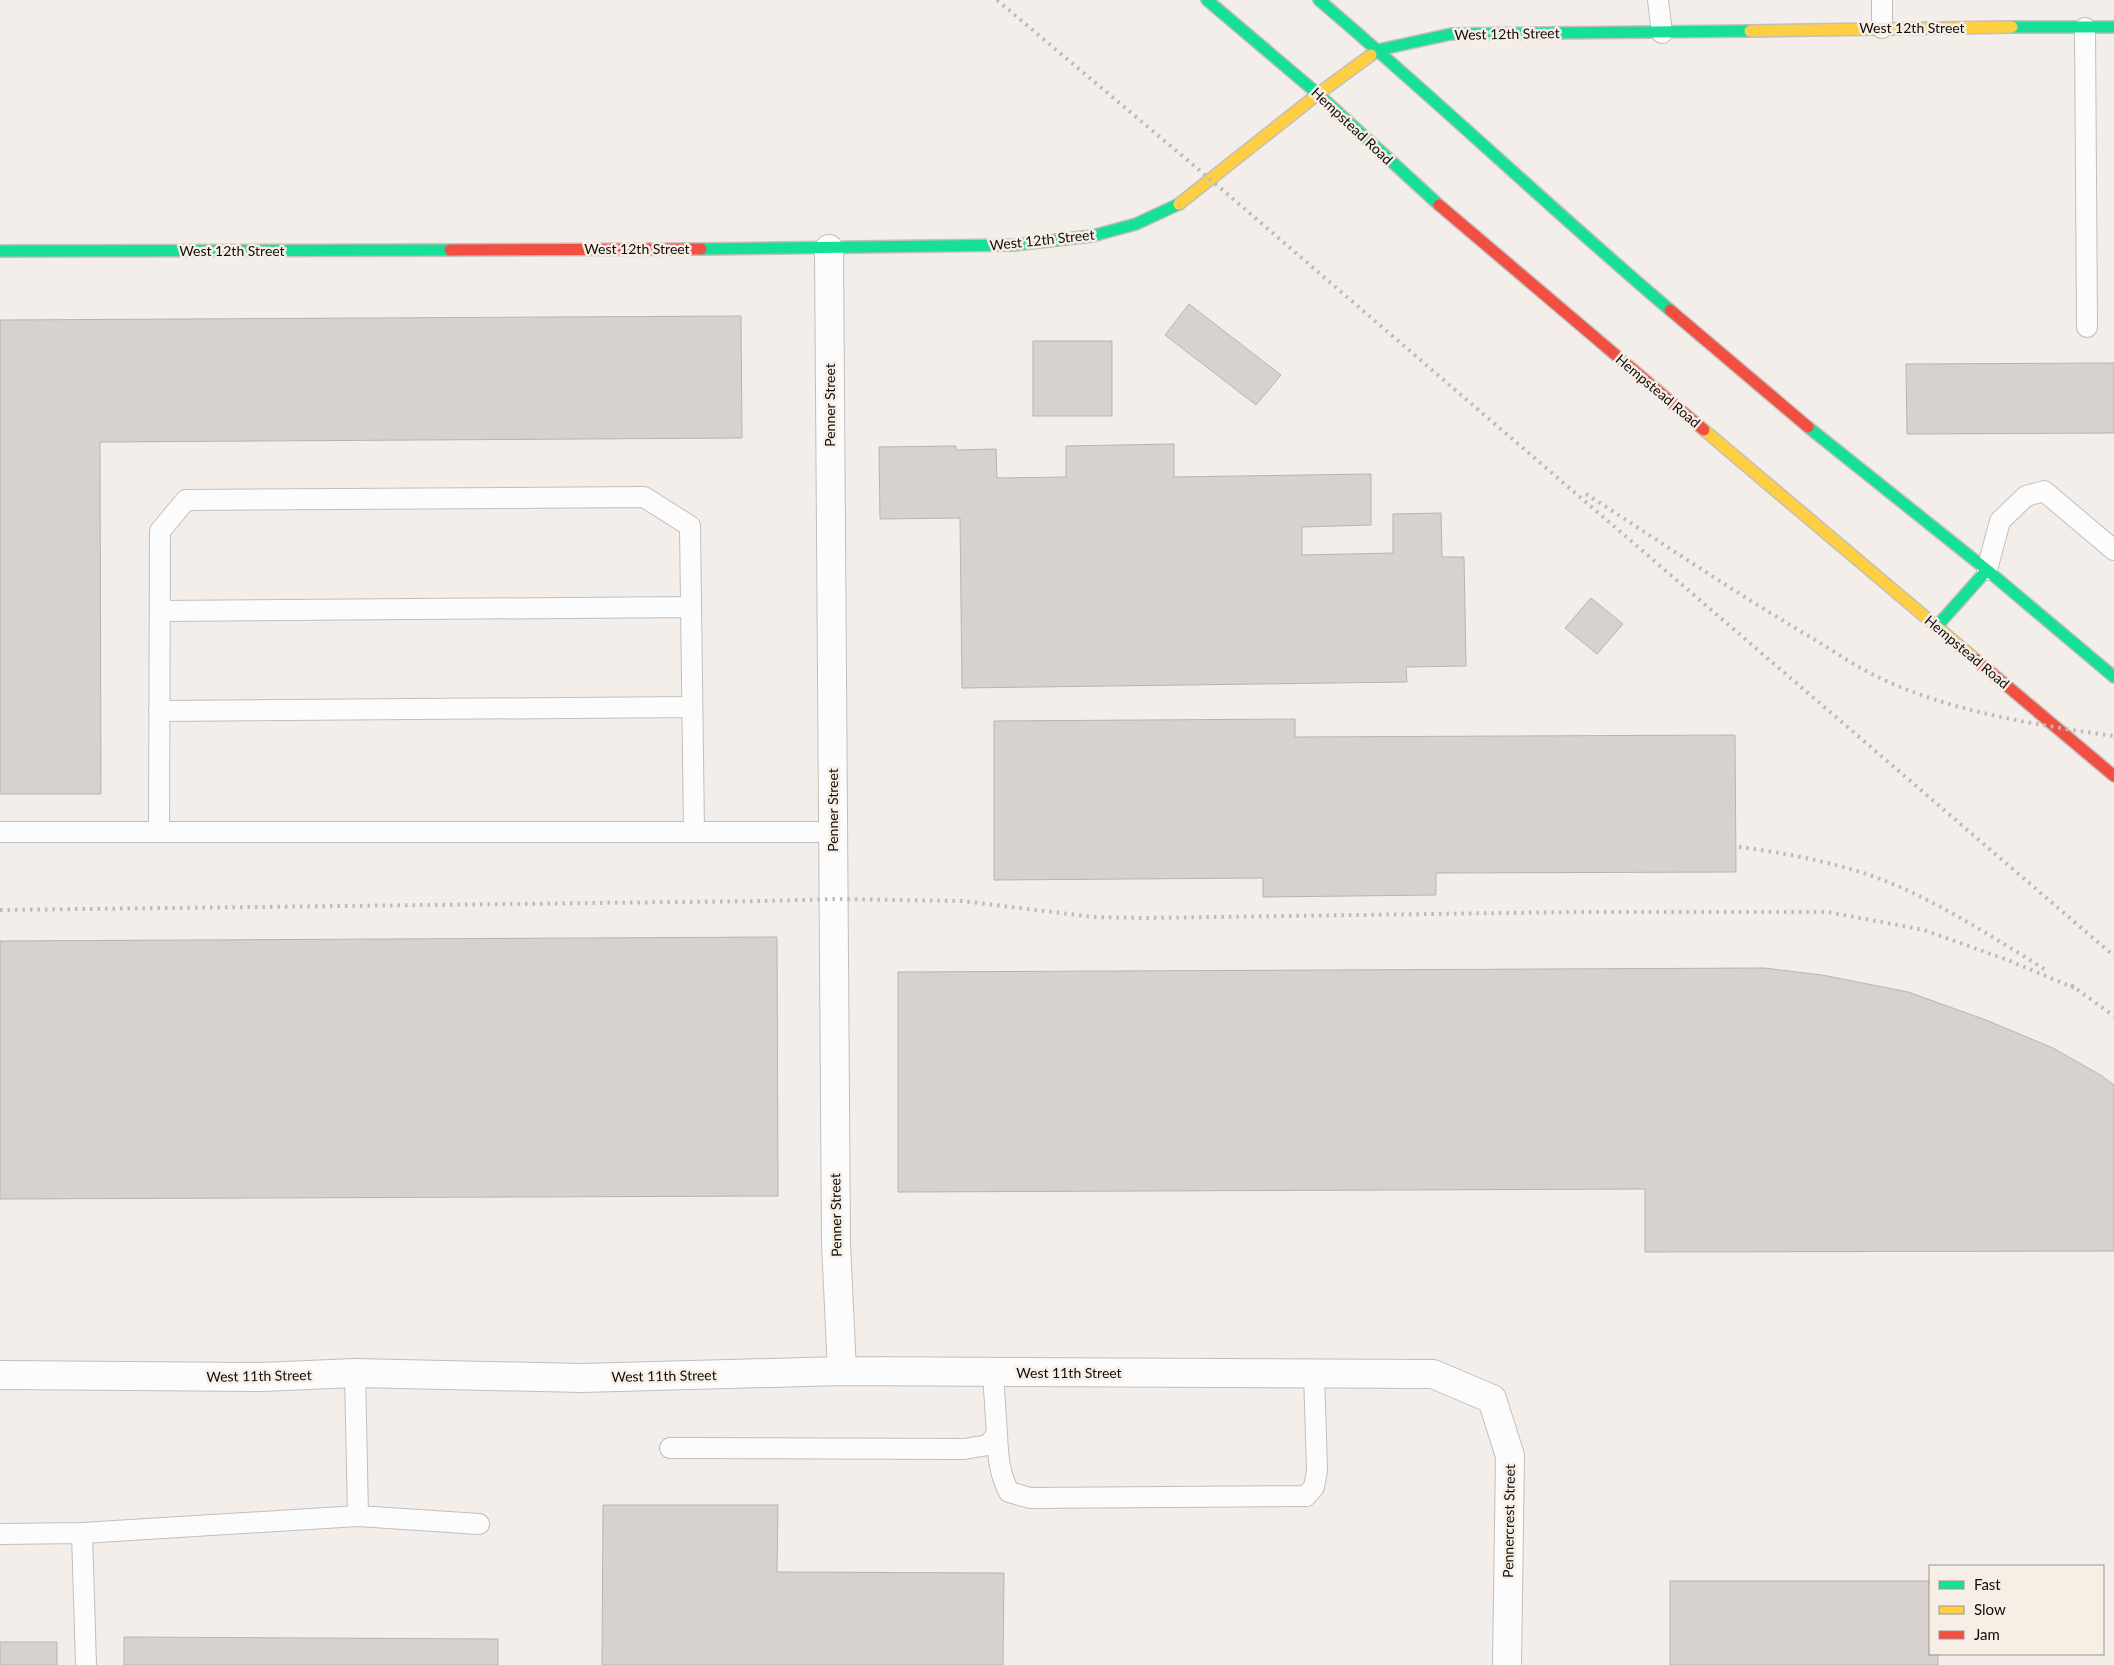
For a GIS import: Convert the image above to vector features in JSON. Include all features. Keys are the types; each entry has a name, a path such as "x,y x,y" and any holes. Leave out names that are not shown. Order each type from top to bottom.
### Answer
{"main road":[{"name":"Hempstead Road","path":"1206,0 1318,94 1452,217 2114,776"},
{"path":"1319,0 1378,50 1623,270 1802,422 1987,570 2114,677"},
{"name":"West 12th Street","path":"0,252 829,249 1014,245 1092,236 1136,224 1179,204 1318,94 1378,50 1451,34 2114,27"},
{"path":"1937,626 1987,570"},
{"path":"2085,752 2104,754"}],"street":[{"name":"Penner Street","path":"829,249 836,1244 842,1372"},
{"name":"West 11th Street","path":"0,1375 261,1377 355,1373 582,1378 842,1372 1321,1372"},
{"name":"Pennercrest Street","path":"1321,1372 1432,1374 1492,1399 1510,1456 1507,1665"}],"lane":[{"path":"1658,0 1662,33"},
{"path":"1882,0 1882,28"},
{"path":"2085,28 2087,328"},
{"path":"1987,570 2000,521 2026,496 2044,491 2114,550"},
{"path":"159,832 160,531 186,500 644,497 690,526 694,832"},
{"path":"160,611 691,608"},
{"path":"159,711 692,707"},
{"path":"0,832 833,832"},
{"path":"993,1373 999,1468 1002,1480 1009,1492 1030,1498 1306,1496 1314,1486 1317,1471 1321,1372"},
{"path":"355,1373 358,1516"},
{"path":"670,1448 964,1449 988,1445 997,1434"},
{"path":"0,1534 82,1533 358,1516 479,1524"},
{"path":"82,1533 86,1665"}],"building":[{"path":"1189,304 1281,375 1256,405 1165,335"},
{"path":"741,316 742,438 100,442 101,794 0,794 0,320"},
{"path":"1033,341 1112,341 1112,416 1033,416"},
{"path":"2114,363 2114,433 1907,434 1906,364"},
{"path":"1174,444 1174,477 1371,474 1371,525 1302,527 1302,555 1393,553 1393,514 1441,513 1442,557 1464,557 1466,666 1406,667 1407,682 962,688 960,518 880,519 879,447 956,446 956,450 996,449 997,478 1066,477 1066,446"},
{"path":"1591,598 1623,624 1597,654 1565,628"},
{"path":"1295,719 1295,737 1735,735 1736,872 1436,873 1436,895 1263,897 1263,878 994,880 994,721"},
{"path":"777,937 778,1196 0,1199 0,941"},
{"path":"1764,968 1822,975 1908,992 1986,1020 2053,1048 2114,1085 2114,1251 1645,1252 1645,1189 898,1192 898,972"},
{"path":"603,1505 778,1505 777,1572 1004,1573 1003,1665 602,1665"},
{"path":"1670,1581 1929,1581 1929,1655 1938,1655 1938,1665 1670,1665"},
{"path":"124,1637 498,1639 498,1665 124,1665"},
{"path":"0,1642 57,1642 57,1665 0,1665"}],"railway":[{"path":"997,0 1211,180 2114,956"},
{"path":"1586,494 1755,603 1871,674 1936,700 1995,716 2114,736"},
{"path":"1739,847 1815,860 1888,882 1949,912 2046,970"},
{"path":"0,910 834,899 962,901 1094,917 1142,918 1573,912 1828,912 1924,930 2010,961 2077,989"},
{"path":"2071,985 2114,1016"}],"traffic: fast":[{"path":"1207,0 1318,94 1439,205"},
{"path":"1319,0 1670,310"},
{"path":"2012,27 2114,27"},
{"path":"1371,55 1378,50 1451,34 1750,31"},
{"path":"701,249 1014,245 1092,236 1136,224 1179,204"},
{"path":"0,251 450,250"},
{"path":"1808,427 1987,570 2114,677"},
{"path":"1937,626 1987,570"}],"traffic: slow":[{"path":"1750,31 2012,27"},
{"path":"1179,204 1318,94 1371,55"},
{"path":"1704,430 1975,659"}],"traffic: jam":[{"path":"1439,205 1704,430"},
{"path":"450,250 701,249"},
{"path":"1670,310 1808,427"},
{"path":"1975,659 2114,776"}]}
